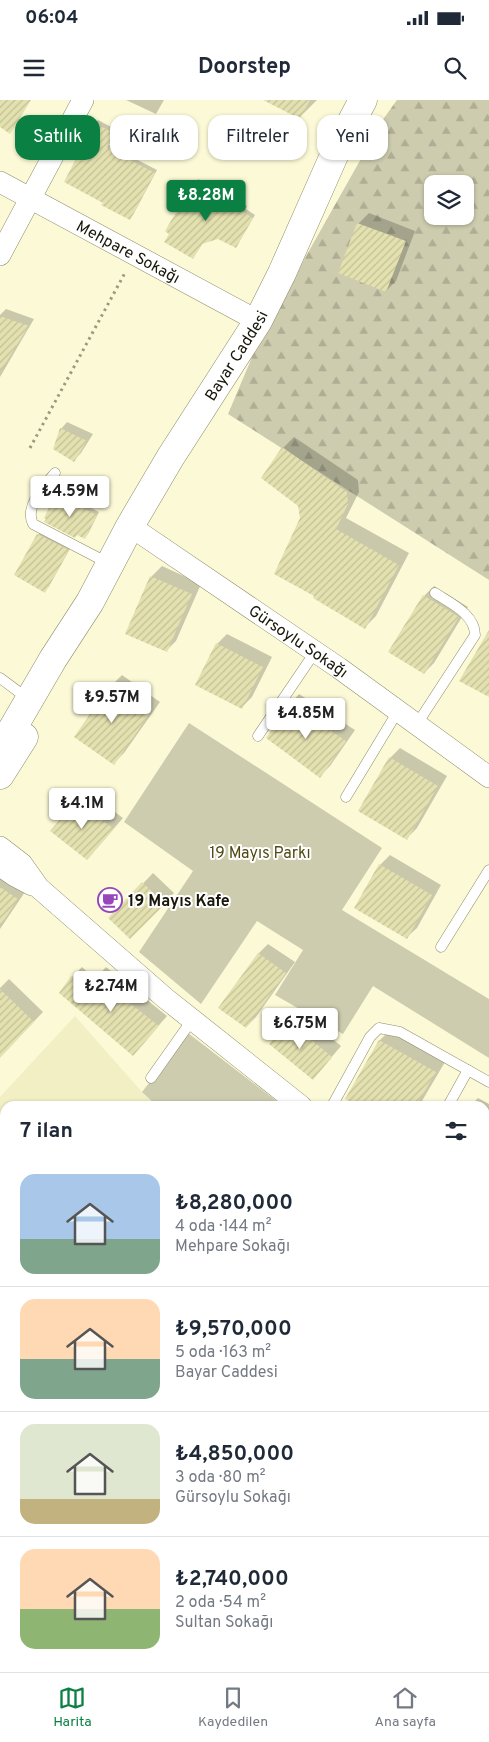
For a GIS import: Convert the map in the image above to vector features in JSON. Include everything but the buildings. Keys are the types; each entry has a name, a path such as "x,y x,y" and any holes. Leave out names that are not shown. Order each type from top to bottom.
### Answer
{"main road":[{"name":"Bayar Caddesi","path":"0,750 53,659 90,602 130,526 193,419 258,321 336,151 363,100"},
{"name":"Bayar Caddesi","path":"0,775 71,656 80,635 90,602"}],"street":[{"path":"0,255 83,100"},
{"name":"Mehpare Sokağı","path":"0,182 258,321"},
{"name":"Gürsoylu Sokağı","path":"130,526 417,724 487,770"},
{"path":"0,847 22,864 40,888 192,1020 295,1101"},
{"path":"0,866 18,878 40,888"}],"lane":[{"path":"55,473 33,503 30,519 33,524 110,564"},
{"path":"417,724 475,635 471,622 462,610 435,593"},
{"path":"258,736 315,652"},
{"path":"0,678 30,700"},
{"path":"346,797 398,711"},
{"path":"441,947 489,870"},
{"path":"151,1078 192,1020"},
{"path":"335,1101 370,1037 379,1028 400,1032 489,1082"},
{"path":"451,1101 468,1070"}],"path":[{"path":"30,448 134,255"}],"shaded area":[{"path":"75,1016 152,1101 0,1101 0,1097"}],"green space":[{"path":"397,100 489,100 489,580 228,414 261,336 360,160 388,160 388,115 386,115"},
{"name":"19 Mayıs Parkı","path":"189,723 382,848 342,910 489,999 489,1058 373,986 343,1034 275,995 303,950 257,921 201,1004 139,952 193,871 124,822"},
{"path":"188,1033 276,1101 152,1101 142,1092"}],"place":[{"name":"19 Mayıs Kafe","path":"110,900"}]}
